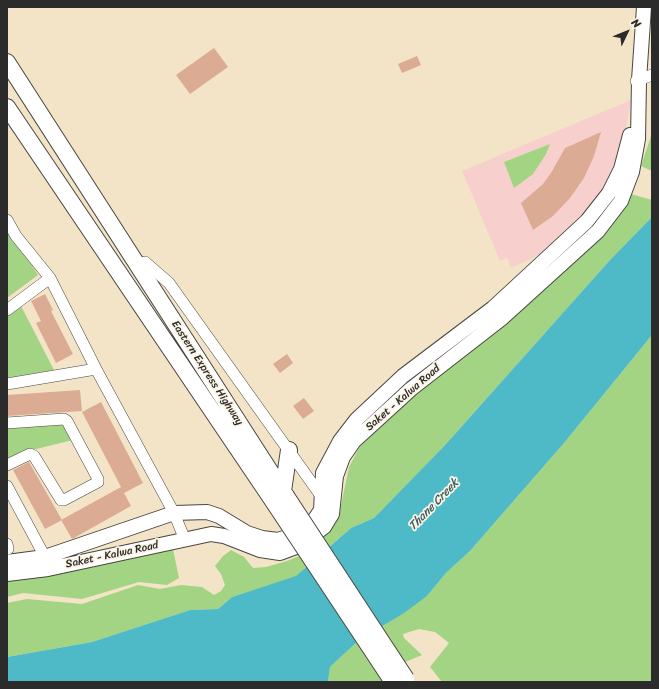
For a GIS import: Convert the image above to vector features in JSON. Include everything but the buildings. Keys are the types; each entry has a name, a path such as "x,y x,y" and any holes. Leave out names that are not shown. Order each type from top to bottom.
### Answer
{"highway":[{"name":"Eastern Express Highway","path":"7,62 137,264 281,497"},
{"name":"Eastern Express Highway","path":"7,107 281,497 403,681"},
{"path":"281,497 289,450"}],"main road":[{"name":"Saket - Kalwa Road","path":"636,7 642,79"},
{"name":"Saket - Kalwa Road","path":"7,574 48,569 212,534 224,536 260,550 280,553 299,546 324,527 332,514 324,473 338,455 340,441 357,419 403,376 488,320 587,221 626,170 635,100 642,79 644,7"},
{"name":"Saket - Kalwa Road","path":"7,552 45,557 174,513 207,512 219,516 247,533 262,538 278,540 293,535 315,519 329,501"}],"street":[{"path":"7,220 16,236 50,278 96,369 174,513 185,540"},
{"path":"137,264 145,262 169,283 289,450 329,501"},
{"path":"7,310 50,278"},
{"path":"7,384 96,369"},
{"path":"7,422 64,419 67,421 98,479 98,482 64,500 61,500 34,456 30,454 7,465"},
{"path":"8,491 45,557"}],"shaded area":[{"path":"631,100 624,139 611,180 597,198 553,246 533,258 511,268 507,258 500,261 462,171"}],"green space":[{"path":"652,133 652,171 641,166"},
{"path":"550,144 546,154 533,174 514,188 504,162"},
{"path":"631,194 652,200 652,217 610,260 446,444 374,518 351,528 328,548 321,538 339,515 349,467 359,448 412,394 614,220"},
{"path":"7,226 38,275 7,298"},
{"path":"20,304 54,370 7,378 7,314"},
{"path":"652,335 652,682 442,682 430,667 449,643 435,632 419,629 403,634 404,638 422,655 403,663 380,628 427,596 446,573 470,551 564,443"},
{"path":"63,424 73,440 28,451 7,461 7,426"},
{"path":"173,549 179,578 167,585 139,582 82,599 23,593 7,597 7,580 53,574"},
{"path":"231,550 244,557 253,568 266,567 304,554 310,563 296,577 232,597 218,609 190,610 92,642 7,657 7,603 27,599 82,604 138,585 160,589 181,585 202,587 214,595 221,591 225,585 221,574 215,566 223,556"},
{"path":"358,641 388,682 328,682 330,667"}],"water":[{"name":"Thane Creek","path":"652,217 652,335 564,443 470,551 446,573 427,596 404,613 358,641 330,667 328,682 7,682 7,657 92,642 190,610 218,609 232,597 296,576 351,528 374,518 446,444 610,260"}]}
